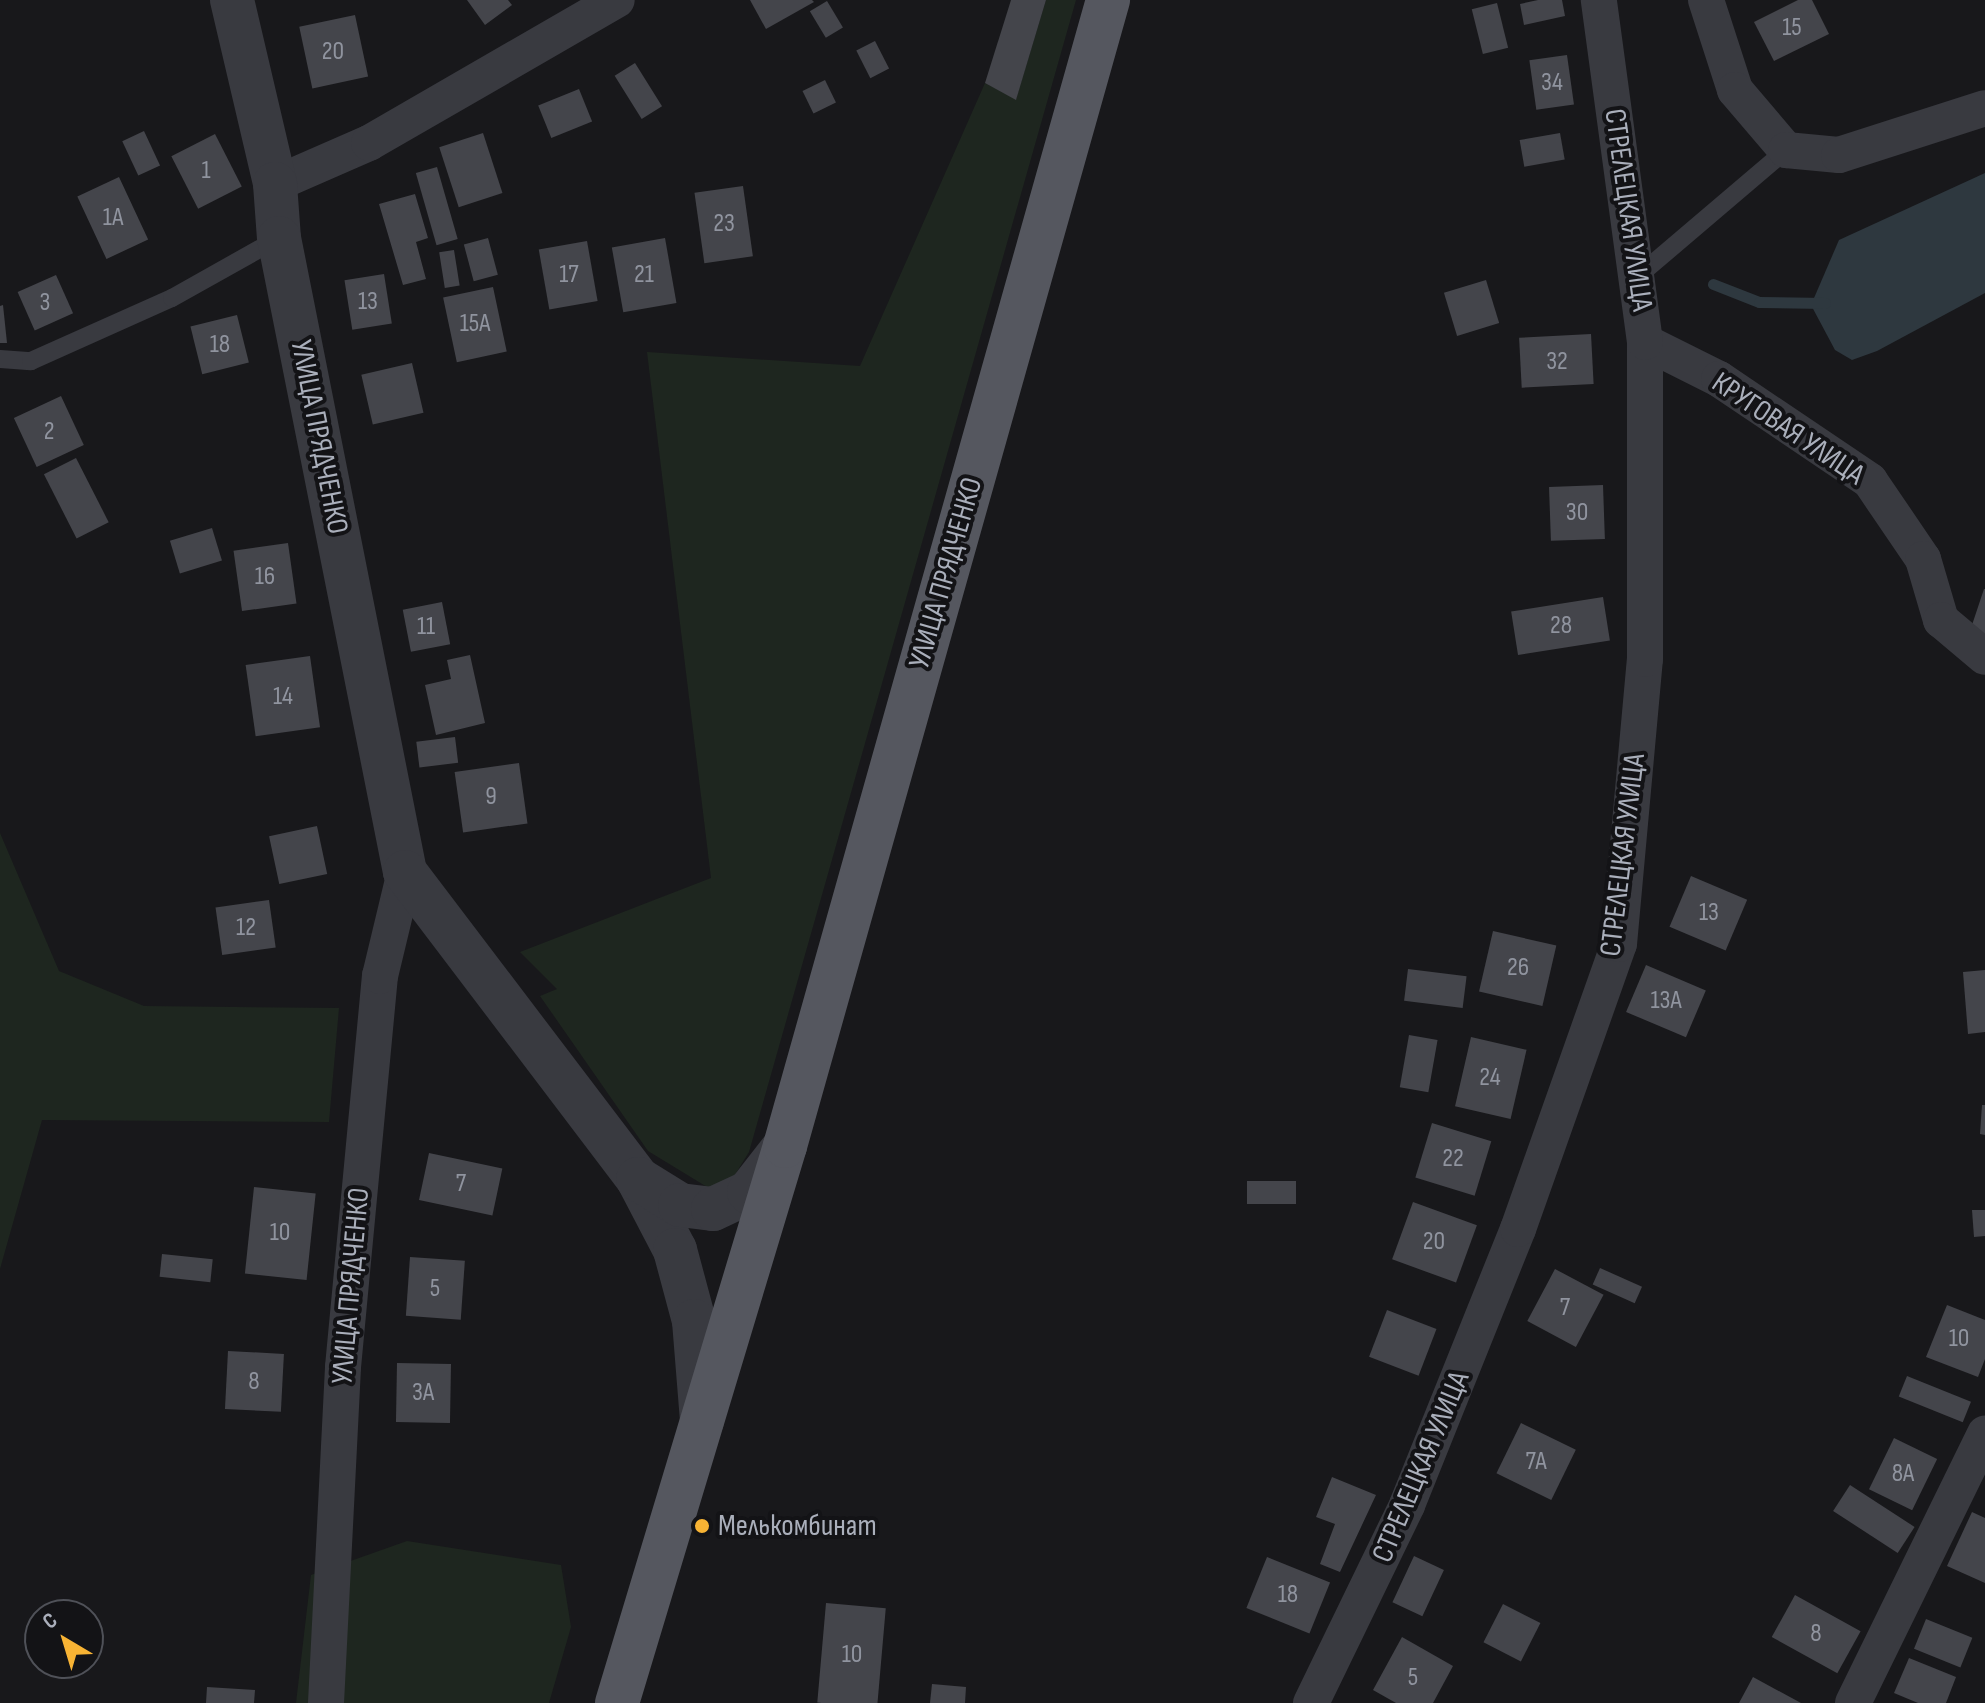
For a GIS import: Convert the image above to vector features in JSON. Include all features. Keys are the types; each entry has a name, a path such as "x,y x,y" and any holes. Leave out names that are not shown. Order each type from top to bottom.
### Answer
{"main road":[{"name":"УЛИЦА ПРЯДЧЕНКО","path":"617,1703 785,1146 1108,0"}],"street":[{"name":"УЛИЦА ПРЯДЧЕНКО","path":"232,0 275,184 279,238 405,872 378,992 343,1367 326,1703"},
{"path":"275,184 369,143 617,0"},
{"name":"СТРЕЛЕЦКАЯ УЛИЦА","path":"1311,1703 1352,1627 1436,1433 1518,1229 1619,944 1645,659 1645,342 1599,0"},
{"path":"1706,0 1735,90 1786,150 1839,155 1985,108"},
{"name":"КРУГОВАЯ УЛИЦА","path":"1645,342 1719,379 1870,481 1923,559 1941,620 1985,657"},
{"name":"УЛИЦА ПРЯДЧЕНКО","path":"405,872 638,1179 675,1250 694,1321 702,1423"},
{"name":"УЛИЦА ПРЯДЧЕНКО","path":"638,1179 680,1205 713,1209 749,1192 785,1146"},
{"path":"1853,1703 1985,1434"}],"lane":[{"path":"1637,277 1786,150"},
{"path":"0,359 31,361 172,298 279,238"}],"shaded area":[{"path":"1046,0 1076,0 749,1152 733,1178 712,1190 648,1151 540,996 557,989 520,952 711,878 647,352 860,366 985,83 1016,99"},
{"path":"1985,173 1985,293 1877,351 1852,360 1835,350 1811,305 1839,240"},
{"path":"0,833 59,971 144,1006 339,1008 329,1122 42,1120 0,1269"},
{"path":"407,1541 561,1565 571,1627 549,1703 296,1703 311,1575"}],"building":[{"path":"467,0 508,0 512,5 485,25"},
{"path":"750,0 812,0 814,2 766,29"},
{"path":"1011,0 1046,0 1016,100 985,83"},
{"path":"1562,0 1565,16 1524,25 1520,4"},
{"path":"1798,0 1812,0 1829,34 1774,61 1754,22"},
{"path":"827,1 843,28 826,38 810,11"},
{"path":"1497,3 1508,48 1483,54 1472,9"},
{"path":"355,15 368,77 312,88 299,27"},
{"path":"875,41 889,69 870,78 856,51"},
{"path":"1567,55 1574,105 1536,110 1529,60"},
{"path":"635,63 662,106 642,119 615,76"},
{"path":"825,80 836,102 813,113 803,91"},
{"path":"579,89 592,121 551,138 538,105"},
{"path":"144,131 160,165 138,176 122,141"},
{"path":"483,133 502,193 459,207 439,147"},
{"path":"1560,133 1565,160 1524,167 1520,140"},
{"path":"215,134 242,187 198,209 171,156"},
{"path":"437,167 458,239 437,245 416,173"},
{"path":"119,177 148,240 106,259 77,196"},
{"path":"743,186 753,256 704,263 694,193"},
{"path":"415,194 428,238 416,242 426,279 403,285 379,204"},
{"path":"488,238 498,275 474,281 464,244"},
{"path":"665,238 676,303 623,312 612,247"},
{"path":"587,241 598,301 549,310 539,250"},
{"path":"454,250 460,286 445,288 439,252"},
{"path":"384,274 392,323 352,330 344,280"},
{"path":"56,275 73,313 35,330 18,292"},
{"path":"1486,280 1499,323 1457,336 1444,293"},
{"path":"493,287 507,352 457,362 443,298"},
{"path":"3,305 7,343 0,343 0,306"},
{"path":"237,315 249,363 202,374 190,327"},
{"path":"1591,334 1594,384 1522,388 1519,338"},
{"path":"412,363 423,413 373,424 361,375"},
{"path":"61,396 84,445 37,467 14,418"},
{"path":"76,458 109,522 77,538 44,474"},
{"path":"1603,485 1605,539 1551,541 1549,487"},
{"path":"212,528 222,561 180,573 170,541"},
{"path":"288,543 296,603 242,611 234,551"},
{"path":"1985,589 1985,636 1970,631"},
{"path":"1603,597 1610,640 1518,655 1511,612"},
{"path":"442,602 450,644 411,652 403,610"},
{"path":"470,655 485,723 436,735 425,685 451,679 447,660"},
{"path":"310,656 320,727 256,736 246,665"},
{"path":"455,737 458,763 419,768 416,742"},
{"path":"519,763 527,823 463,832 455,772"},
{"path":"317,826 327,874 279,884 269,836"},
{"path":"1691,876 1747,900 1726,950 1670,927"},
{"path":"269,900 276,948 222,955 216,908"},
{"path":"1493,931 1556,946 1542,1006 1479,991"},
{"path":"1646,965 1706,990 1686,1037 1626,1012"},
{"path":"1408,969 1467,976 1463,1008 1404,1001"},
{"path":"1985,970 1985,1032 1968,1034 1963,972"},
{"path":"1409,1035 1438,1040 1428,1092 1400,1087"},
{"path":"1471,1037 1527,1050 1511,1119 1455,1106"},
{"path":"1982,1105 1985,1105 1985,1135 1980,1134"},
{"path":"1432,1123 1491,1141 1475,1196 1415,1178"},
{"path":"429,1153 502,1169 492,1216 419,1200"},
{"path":"1247,1181 1296,1181 1296,1204 1247,1204"},
{"path":"254,1187 316,1193 307,1280 245,1274"},
{"path":"1413,1202 1477,1225 1456,1283 1392,1259"},
{"path":"1972,1210 1985,1210 1985,1236 1974,1237"},
{"path":"162,1254 213,1259 210,1282 160,1277"},
{"path":"410,1257 465,1261 461,1320 406,1316"},
{"path":"1600,1268 1642,1287 1635,1303 1593,1284"},
{"path":"1555,1269 1604,1295 1576,1347 1527,1321"},
{"path":"1947,1305 1985,1320 1985,1359 1978,1377 1926,1357"},
{"path":"1387,1310 1436,1329 1419,1376 1369,1357"},
{"path":"228,1351 284,1354 281,1412 225,1409"},
{"path":"397,1363 451,1364 450,1423 396,1422"},
{"path":"1907,1376 1971,1402 1963,1422 1899,1396"},
{"path":"1521,1423 1576,1450 1551,1500 1496,1473"},
{"path":"1894,1438 1937,1459 1912,1510 1869,1489"},
{"path":"1332,1477 1376,1495 1340,1572 1320,1564 1335,1524 1316,1517"},
{"path":"1850,1485 1915,1527 1898,1553 1833,1511"},
{"path":"1972,1512 1985,1518 1985,1583 1947,1566"},
{"path":"1414,1556 1444,1570 1422,1616 1392,1602"},
{"path":"1267,1557 1330,1582 1309,1633 1246,1608"},
{"path":"1795,1595 1861,1631 1837,1673 1772,1637"},
{"path":"826,1603 886,1608 877,1703 817,1703"},
{"path":"1503,1604 1540,1623 1521,1661 1483,1642"},
{"path":"1926,1619 1972,1638 1960,1667 1914,1649"},
{"path":"1402,1637 1453,1666 1433,1703 1396,1703 1373,1690"},
{"path":"1909,1658 1956,1677 1946,1703 1918,1703 1894,1693"},
{"path":"1753,1677 1801,1703 1739,1703"},
{"path":"932,1684 966,1687 965,1703 930,1703"},
{"path":"207,1687 255,1690 254,1703 206,1703"}],"waterway":[{"path":"1713,284 1759,302 1825,303"}],"place":[{"name":"Мелькомбинат","path":"702,1526"}]}
